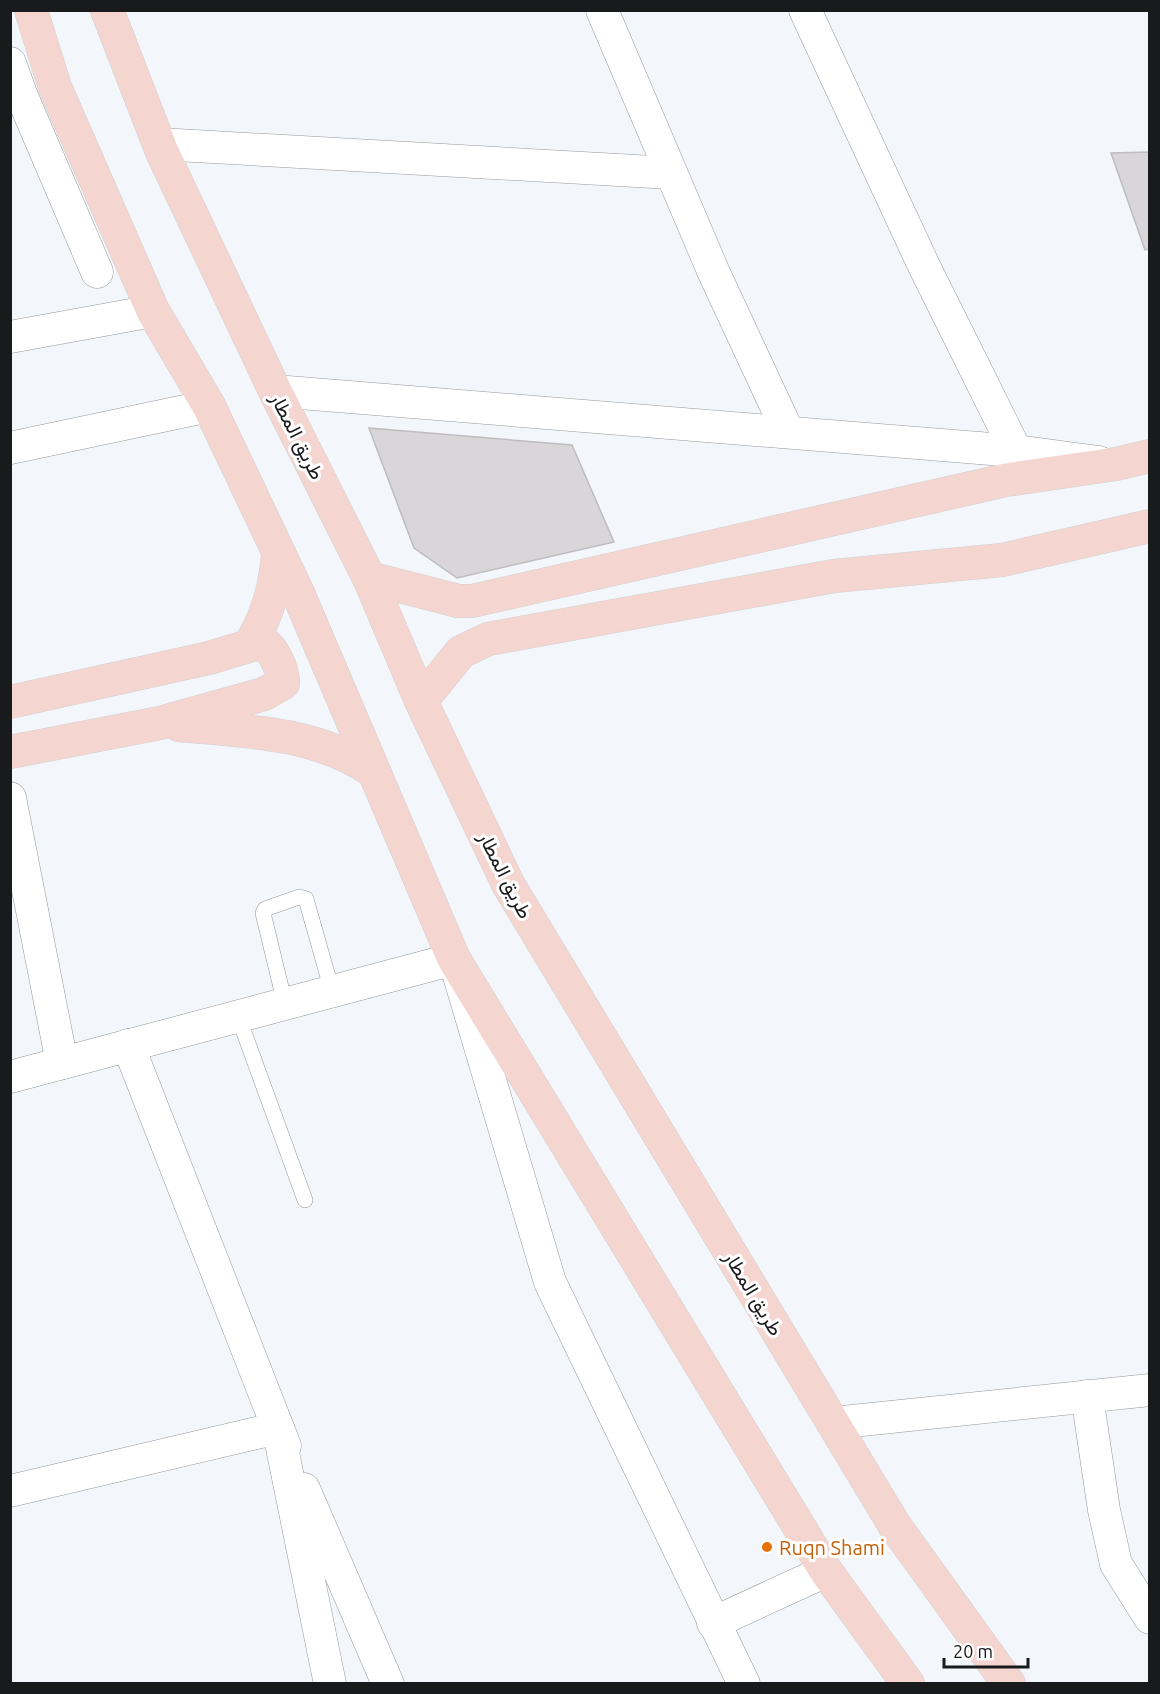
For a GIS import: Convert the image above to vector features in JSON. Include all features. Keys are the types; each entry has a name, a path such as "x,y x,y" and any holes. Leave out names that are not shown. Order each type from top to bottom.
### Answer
{"main road":[{"path":"30,10 56,87 153,311 209,406 297,591 454,958 826,1571 908,1683"},
{"name":"طريق المطار","path":"106,10 159,144 275,391 369,578 422,701 508,885 895,1526 1009,1683"},
{"path":"369,578 458,601 472,602 1005,480 1116,464 1149,456"},
{"path":"422,701 461,652 488,639 834,576 1002,560 1149,526"},
{"path":"251,643 265,619 275,588 278,555"},
{"path":"10,702 209,658 251,643 262,642 272,652 283,676 283,683 276,689 159,723 10,752"},
{"path":"159,723 266,734 319,743 353,757 373,771"}],"street":[{"path":"602,10 714,273 788,432"},
{"path":"805,10 924,266 1016,451"},
{"path":"10,63 16,95 97,272"},
{"path":"16,95 56,87"},
{"path":"159,144 671,173"},
{"path":"10,337 153,311"},
{"path":"275,391 1016,451 1116,464"},
{"path":"10,448 209,406"},
{"path":"10,798 62,1063"},
{"path":"10,1077 454,958 550,1282 744,1683"},
{"path":"128,1045 278,1428 388,1683"},
{"path":"833,1423 1149,1390"},
{"path":"1087,1396 1104,1510 1116,1564 1149,1618"},
{"path":"10,1491 278,1428"},
{"path":"278,1428 330,1683"},
{"path":"713,1623 826,1571"}],"lane":[{"path":"285,1004 263,913 265,909 299,897 306,899 332,991"},
{"path":"238,1016 305,1200"}],"building":[{"path":"1150,152 1150,249 1145,250 1111,153"},
{"path":"369,428 572,445 614,542 457,578 414,548"}],"place":[{"name":"Ruqn Shami","path":"767,1547"}]}
